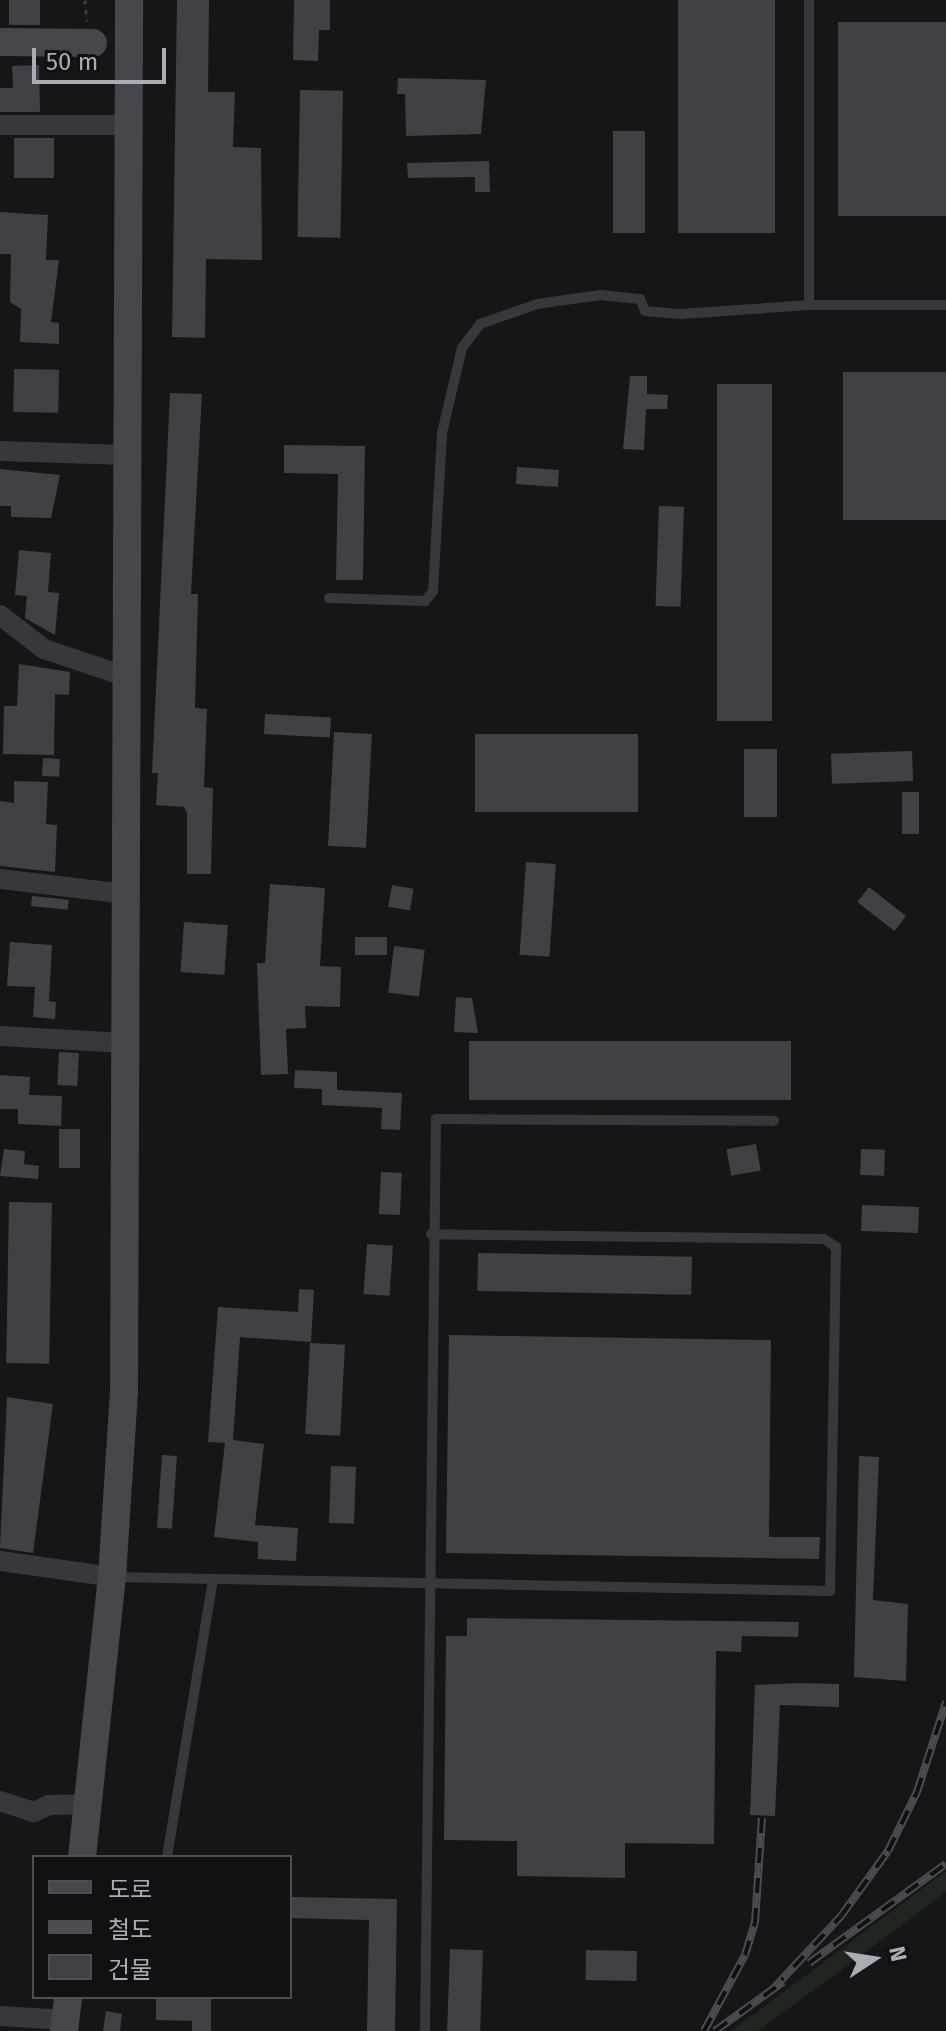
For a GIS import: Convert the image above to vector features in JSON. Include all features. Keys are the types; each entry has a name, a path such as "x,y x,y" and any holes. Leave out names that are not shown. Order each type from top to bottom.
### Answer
{"main road":[{"path":"82,1855 112,1577 124,1392 129,0"},
{"path":"0,42 93,43"}],"street":[{"path":"0,125 127,125"},
{"path":"0,451 126,455"},
{"path":"0,615 44,649 127,677"},
{"path":"0,879 125,894"},
{"path":"0,1036 125,1043"},
{"path":"0,1561 112,1577"},
{"path":"0,1801 34,1812 49,1805 88,1804"},
{"path":"0,2016 66,2016"}],"lane":[{"path":"809,0 809,305"},
{"path":"329,598 425,601 433,591 442,433 471,329 537,304 600,295 640,299 645,311 681,314 809,305 946,305"},
{"path":"425,2031 431,1234 436,1119 774,1121"},
{"path":"112,1577 429,1587 830,1591 835,1564 836,1247 824,1239 431,1234"},
{"path":"167,1855 213,1580"}],"shaded area":[{"path":"946,1871 946,1892 901,1926 758,2031 731,2031"}],"building":[{"path":"9,0 40,0 40,25 9,25"},
{"path":"177,0 209,0 208,92 235,92 233,147 261,148 262,260 206,259 205,338 172,337"},
{"path":"294,0 330,0 330,30 319,30 318,61 293,60"},
{"path":"678,0 775,0 775,233 678,233"},
{"path":"838,22 946,22 946,216 838,216"},
{"path":"39,65 40,112 0,112 0,88 13,88 12,66"},
{"path":"398,78 486,80 481,134 406,136 405,94 397,94"},
{"path":"300,90 343,91 340,238 297,237"},
{"path":"613,131 645,131 645,233 613,233"},
{"path":"14,138 54,138 54,178 14,178"},
{"path":"489,161 490,192 475,192 475,177 408,178 407,163"},
{"path":"0,212 48,215 46,260 59,260 51,322 59,323 59,344 20,342 21,309 10,302 11,254 0,254"},
{"path":"14,369 59,370 58,413 13,412"},
{"path":"843,372 946,372 946,520 843,520"},
{"path":"630,376 647,376 647,394 668,395 667,409 646,409 644,450 623,449"},
{"path":"717,384 772,384 772,721 717,721"},
{"path":"170,393 202,394 191,594 198,594 195,708 207,709 204,787 213,788 211,874 187,874 187,813 184,807 156,805 158,773 152,773"},
{"path":"284,445 365,446 363,580 336,580 338,474 284,473"},
{"path":"517,467 559,470 558,487 516,484"},
{"path":"0,469 60,475 51,518 11,517 11,506 0,506"},
{"path":"659,506 684,507 680,607 656,606"},
{"path":"19,550 51,553 48,592 59,593 55,635 25,618 27,596 15,595"},
{"path":"19,664 70,672 69,695 55,694 54,755 3,754 4,706 17,706"},
{"path":"265,714 331,717 330,737 264,734"},
{"path":"334,732 372,734 366,848 328,846"},
{"path":"475,734 638,734 638,812 475,812"},
{"path":"744,749 777,749 777,817 744,817"},
{"path":"912,751 913,781 832,784 831,754"},
{"path":"43,758 60,759 59,777 42,776"},
{"path":"14,781 48,782 46,824 57,825 55,872 0,866 0,801 14,803"},
{"path":"902,792 919,792 919,834 902,834"},
{"path":"526,862 556,864 549,957 520,955"},
{"path":"270,884 325,888 320,966 341,967 340,1007 305,1006 306,1028 286,1029 288,1074 261,1075 257,963 265,963"},
{"path":"392,885 414,889 410,910 388,907"},
{"path":"869,887 906,916 894,931 857,902"},
{"path":"32,896 69,900 68,910 31,906"},
{"path":"184,922 228,925 224,975 181,972"},
{"path":"355,937 387,937 387,955 355,955"},
{"path":"10,942 52,945 49,1001 56,1002 55,1019 33,1017 35,987 7,986"},
{"path":"394,946 425,950 419,996 388,993"},
{"path":"456,997 472,998 478,1033 454,1032"},
{"path":"469,1041 791,1041 791,1100 469,1100"},
{"path":"59,1052 79,1053 77,1086 57,1085"},
{"path":"295,1070 337,1072 337,1090 402,1093 400,1130 381,1129 382,1108 322,1105 322,1089 294,1088"},
{"path":"0,1075 30,1077 29,1095 62,1096 61,1126 18,1124 18,1109 0,1109"},
{"path":"59,1129 80,1129 80,1168 59,1168"},
{"path":"756,1144 761,1171 731,1176 726,1149"},
{"path":"4,1149 25,1151 24,1164 39,1166 38,1179 0,1176"},
{"path":"861,1149 885,1150 884,1176 860,1175"},
{"path":"381,1172 402,1173 400,1215 379,1214"},
{"path":"9,1202 52,1203 49,1364 6,1363"},
{"path":"862,1205 919,1207 918,1233 861,1231"},
{"path":"367,1244 393,1246 389,1296 364,1294"},
{"path":"478,1253 692,1257 691,1295 477,1291"},
{"path":"299,1289 314,1290 311,1342 240,1337 233,1440 264,1444 255,1525 298,1528 296,1561 258,1559 258,1542 214,1537 225,1443 208,1442 218,1307 298,1312"},
{"path":"449,1335 771,1340 769,1537 820,1537 819,1559 446,1553"},
{"path":"310,1343 345,1345 340,1436 305,1434"},
{"path":"7,1397 53,1404 33,1553 0,1548"},
{"path":"162,1455 177,1456 172,1529 157,1528"},
{"path":"859,1456 879,1457 873,1600 908,1604 906,1681 854,1677"},
{"path":"331,1466 356,1467 354,1524 329,1523"},
{"path":"467,1618 799,1622 798,1637 742,1636 741,1652 716,1651 714,1844 625,1843 625,1878 517,1876 517,1841 444,1840 446,1636 467,1636"},
{"path":"839,1684 839,1707 780,1705 775,1816 750,1815 755,1685"},
{"path":"292,1897 397,1899 395,2031 367,2031 369,1920 292,1918"},
{"path":"450,1949 483,1950 480,2031 447,2031"},
{"path":"586,1950 637,1951 636,1981 585,1980"},
{"path":"156,1999 211,1999 211,2031 192,2031 192,2021 156,2020"},
{"path":"106,2011 122,2014 120,2031 103,2031"}],"railway":[{"path":"773,1989 841,1916 888,1851 917,1792 946,1702"},
{"path":"704,2031 745,1955 755,1923 762,1818"},
{"path":"809,1963 946,1864"},
{"path":"715,2031 783,1982"}]}
